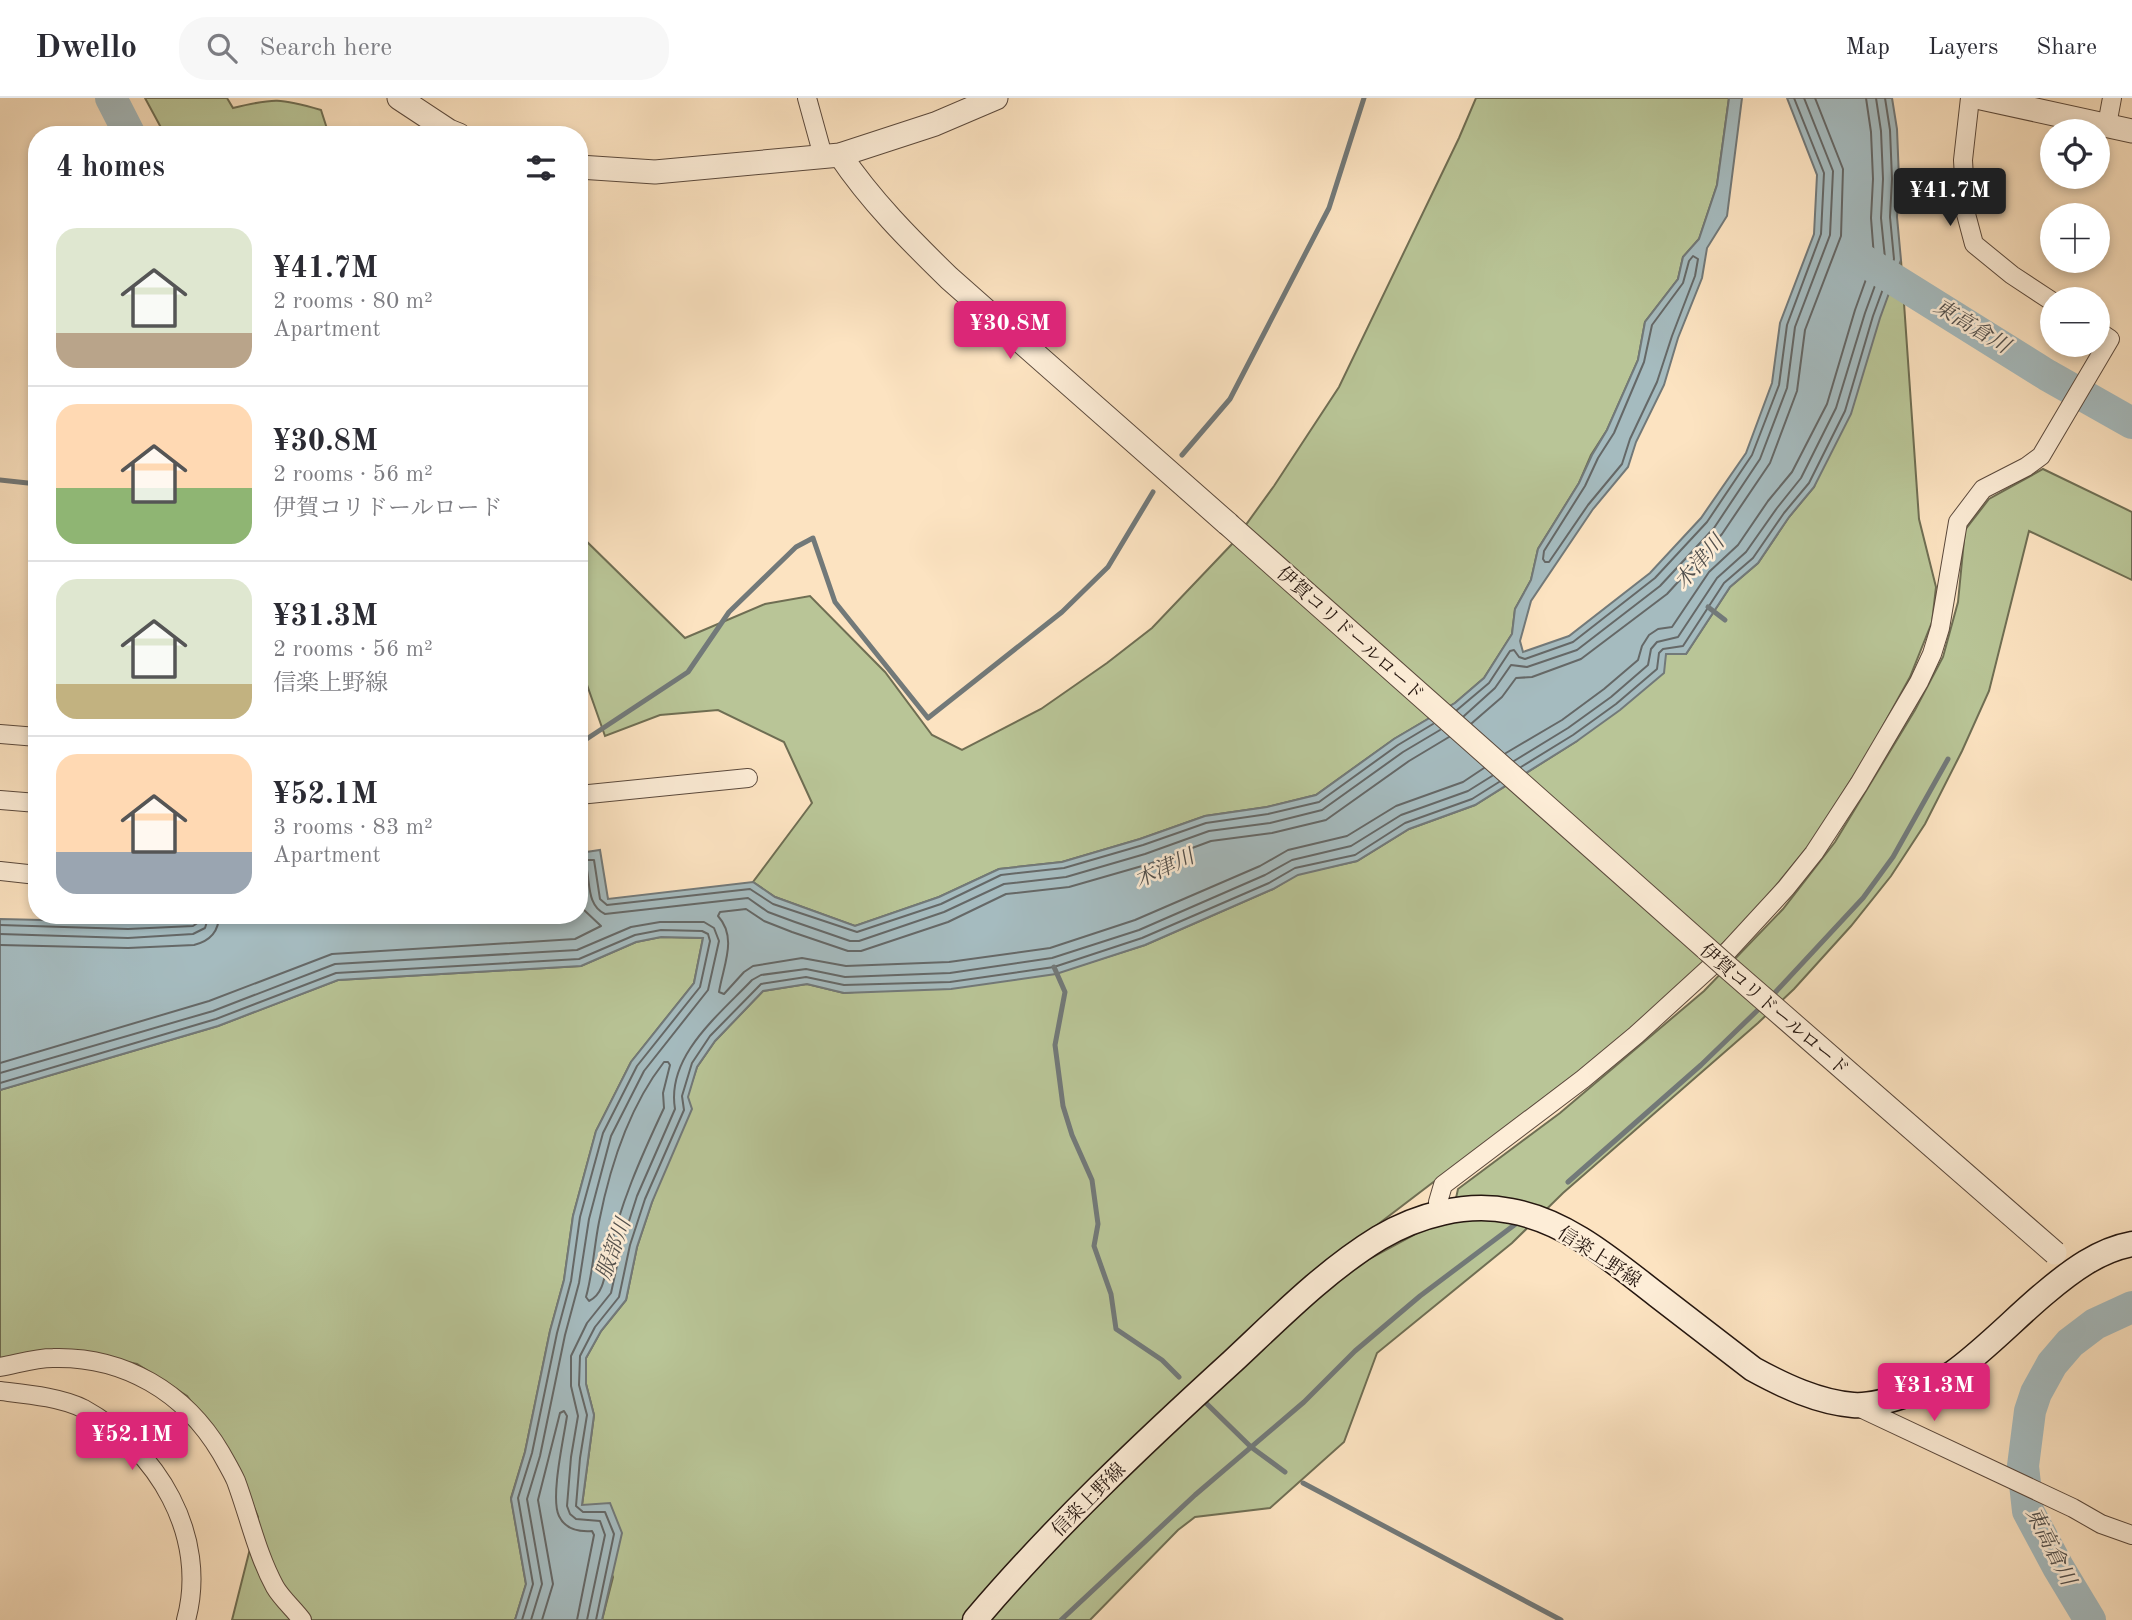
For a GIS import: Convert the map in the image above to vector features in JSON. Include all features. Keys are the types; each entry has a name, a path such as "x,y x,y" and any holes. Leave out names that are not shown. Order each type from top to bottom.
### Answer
{"main road":[{"name":"信楽上野線","path":"975,1620 1028,1560 1103,1484 1300,1300 1351,1257 1380,1238 1420,1219 1472,1208 1512,1210 1540,1219 1570,1233 1614,1261 1754,1369 1780,1384 1814,1396 1854,1405 1905,1396 1951,1374 2073,1269 2117,1247 2132,1244"}],"street":[{"path":"399,98 441,126"},
{"path":"807,98 831,155"},
{"path":"588,168 655,172 831,155 935,124 996,98"},
{"path":"1970,98 1963,160 1966,214 1974,244 2040,293"},
{"path":"1981,98 2079,119"},
{"path":"2108,119 2112,98"},
{"path":"2110,126 2132,131"},
{"name":"伊賀コリドールロード","path":"831,155 854,175 906,237 949,278 2073,1269"},
{"path":"1440,1213 1438,1202 1443,1185 1636,1035 1728,951 1814,853 1872,762 1919,682 1932,654 1946,599 1958,522 1983,489 2026,467 2041,456 2093,357"},
{"path":"0,734 28,736"},
{"path":"588,794 748,778"},
{"path":"0,800 28,802"},
{"path":"0,871 28,874"},
{"path":"0,1367 51,1358 100,1363 126,1369 161,1387 191,1412 214,1441 235,1478 276,1588 302,1620"},
{"path":"0,1391 34,1395 81,1408 116,1429 147,1460 166,1488 184,1526 190,1567 189,1609 186,1620"},
{"path":"1854,1405 2101,1524 2132,1535"}],"green space":[{"path":"145,98 227,98 233,108 268,101 296,103 321,110 326,126 160,126"},
{"path":"1476,98 1729,98 1717,185 1699,239 1683,257 1678,279 1645,322 1638,360 1607,430 1591,455 1579,483 1538,549 1531,580 1515,609 1512,634 1484,678 1455,703 1394,739 1316,795 1267,807 1205,816 1062,862 999,869 939,897 855,926 775,897 753,882 812,803 784,742 718,710 660,715 605,736 588,688 588,543 685,638 765,604 810,596 885,672 932,735 962,750 1041,709 1107,663 1152,628 1232,544 1274,486 1339,387"},
{"path":"1901,260 1919,519 1936,587 1932,622 1910,677 1868,753 1811,843 1756,910 1682,985 1591,1062 1360,1238 965,1620 602,1620 613,1577 582,1505 594,1415 586,1384 586,1358 601,1331 626,1300 637,1247 697,1067 715,1041 763,991 807,984 844,993 1056,973 1145,945 1273,889 1298,874 1357,861 1409,829 1475,805 1577,741 1666,654 1686,654 1730,587 1758,563 1789,517 1814,487"},
{"path":"2043,469 2132,512 2132,580 2029,531 1989,691 1925,824 1891,876 1851,926 1794,989 1563,1193 1512,1243 1377,1353 1344,1442 1270,1508 1195,1517 1178,1530 1090,1620 988,1620 1046,1552 1263,1343 1356,1266 1419,1232 1451,1221 1458,1189 1560,1113 1704,991 1783,909 1835,842 1915,710 1943,657 1958,602 1965,530 1989,499"},
{"path":"661,937 703,938 694,983 631,1062 596,1131 573,1216 564,1280 550,1331 525,1452 511,1498 526,1584 515,1620 232,1620 258,1517 224,1445 187,1396 137,1364 70,1350 0,1358 0,1090 218,1026 338,980 581,966 636,942"}],"water":[{"path":"1729,98 1742,98 1727,216 1707,248 1702,278 1678,338 1664,385 1636,442 1628,467 1593,509 1531,601 1520,641 1523,652 1569,636 1650,573 1701,518 1746,453 1772,383 1780,323 1814,234 1817,175 1787,98 1892,98 1897,129 1897,217 1901,260 1851,414 1814,487 1789,517 1758,563 1730,587 1686,654 1666,654 1664,673 1577,741 1475,805 1409,829 1357,861 1298,875 1273,889 1145,945 1056,974 951,989 844,993 807,984 763,991 715,1041 697,1067 688,1097 692,1109 652,1202 637,1247 626,1300 601,1331 586,1358 586,1384 594,1415 582,1505 610,1503 622,1533 602,1620 515,1620 526,1584 511,1499 525,1452 550,1331 564,1280 573,1216 596,1131 631,1062 694,983 703,938 661,937 636,942 581,966 338,980 218,1026 0,1090 0,919 28,920 28,924 588,924 588,852 600,850 608,899 753,882 775,897 855,926 939,897 999,869 1062,862 1205,816 1267,807 1316,795 1394,739 1455,703 1484,678 1512,634 1515,609 1531,580 1538,549 1579,483 1607,430 1638,360 1645,322 1678,279 1683,257 1699,239 1717,185"}],"waterway":[{"path":"111,98 125,126"},
{"path":"1182,455 1230,399 1329,208 1364,98"},
{"name":"東高倉川","path":"1858,257 2047,375 2132,423"},
{"path":"0,480 28,483"},
{"path":"588,738 688,672 729,612 796,547 813,538 835,602 928,718 1062,612 1108,567 1153,492"},
{"path":"1708,607 1725,620"},
{"path":"1770,998 1863,898 1893,857 1948,759"},
{"path":"1054,967 1065,992 1055,1045 1063,1106 1072,1135 1092,1180 1098,1224 1094,1246 1111,1294 1116,1329 1162,1360 1179,1377"},
{"path":"1568,1182 1701,1065 1763,1005"},
{"path":"1061,1620 1195,1495 1304,1402 1355,1351 1420,1296 1517,1223"},
{"name":"東高倉川","path":"2090,1620 2028,1511 2023,1466 2030,1411 2036,1393 2052,1364 2070,1343 2095,1324 2132,1307"},
{"path":"1207,1404 1251,1447 1285,1472"},
{"path":"1303,1483 1561,1620"}],"water label":[{"name":"木津川","path":"1699,562"},
{"name":"木津川","path":"1164,868"},
{"name":"服部川","path":"613,1249"}]}
